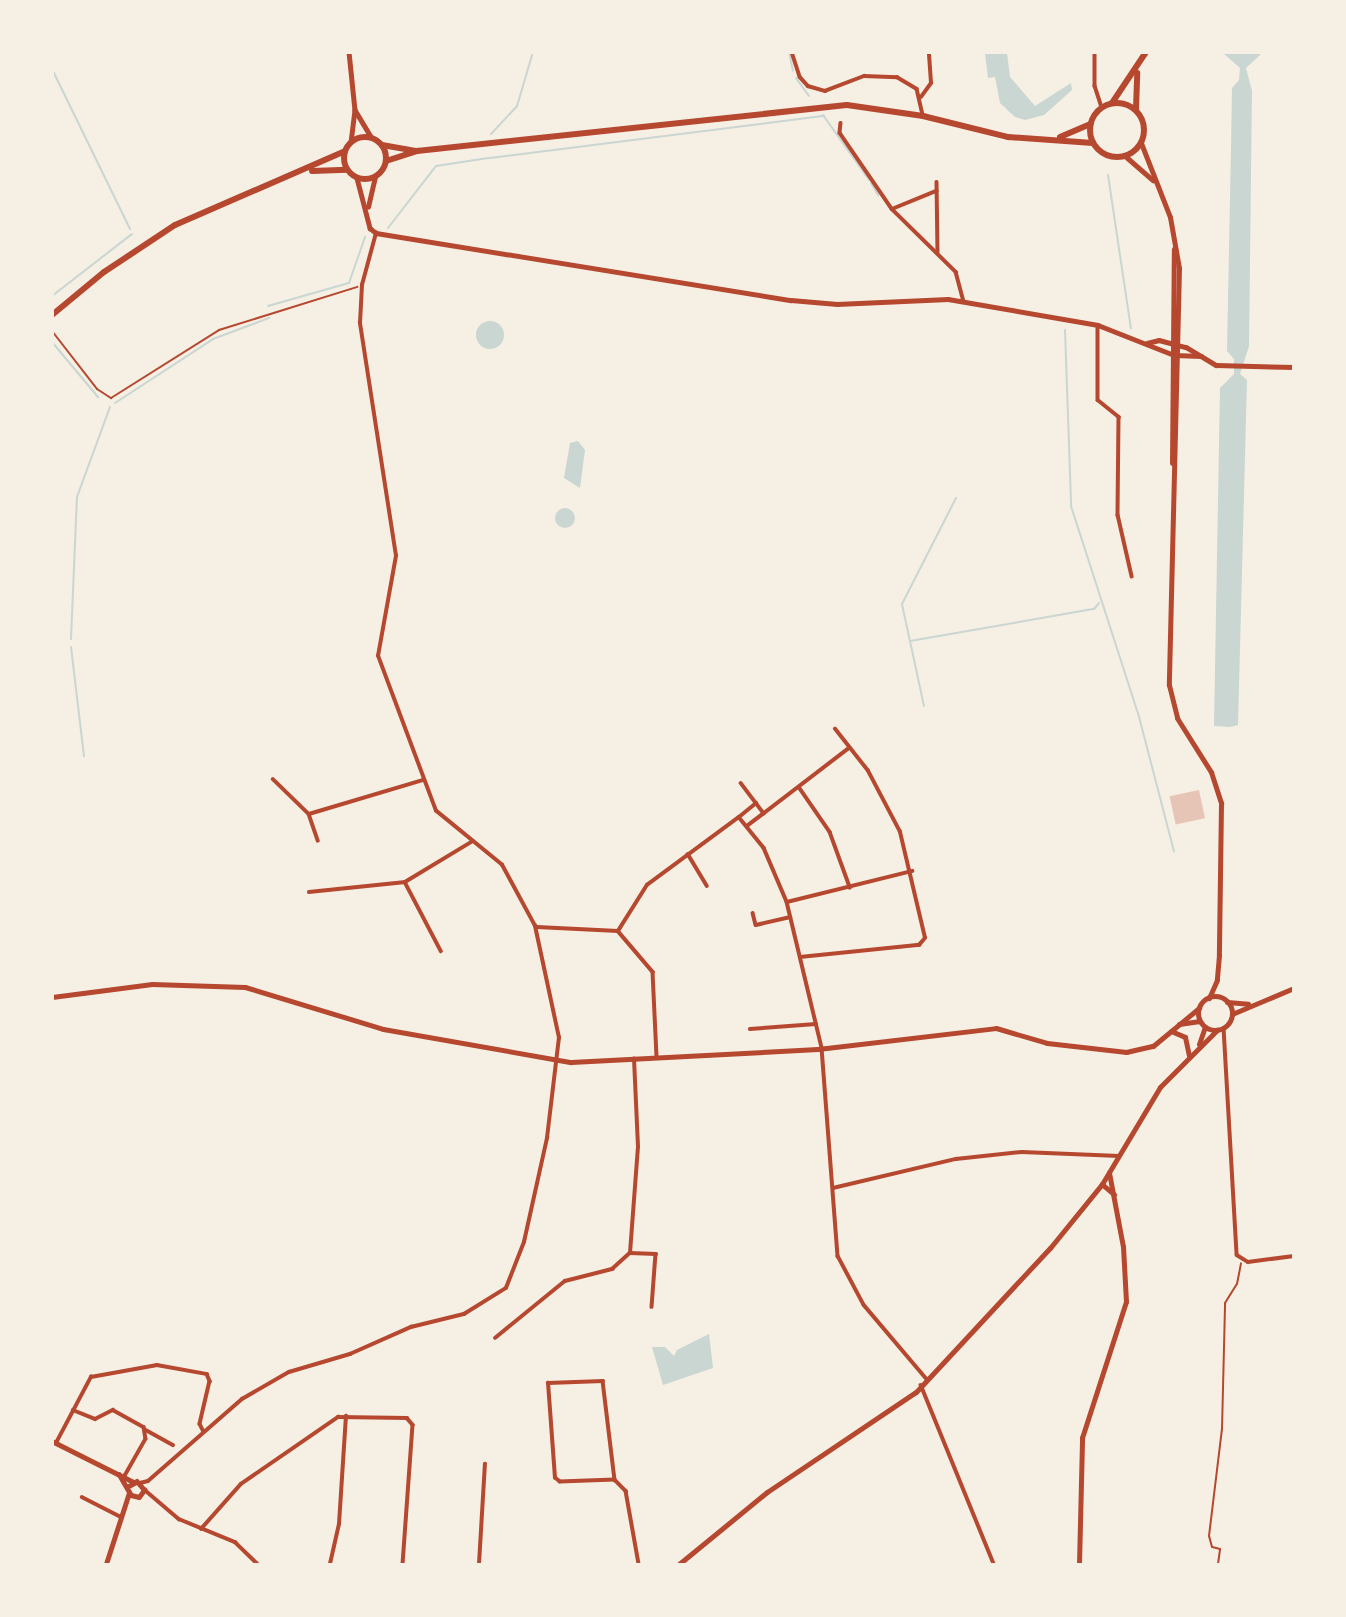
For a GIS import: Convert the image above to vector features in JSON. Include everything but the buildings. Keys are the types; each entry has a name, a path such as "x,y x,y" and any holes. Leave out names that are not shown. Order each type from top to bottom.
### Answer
{"main road":[{"path":"1056,138 1090,124 1102,107 1112,103 1138,71 1146,52"},
{"path":"1125,156 1141,143 1145,129 1136,109 1138,71"},
{"path":"1112,103 1136,109"},
{"path":"306,172 347,170 357,178 374,177 386,161 417,151 829,106 871,107 923,116 1008,137 1056,138 1093,144 1104,154 1125,156 1157,185"},
{"path":"1090,124 1093,144"},
{"path":"52,315 104,272 175,225 222,202 306,172 345,151 351,142 370,137 382,145 417,151"},
{"path":"1141,143 1175,236 1179,268 1174,350 1170,685 1178,718 1211,772 1221,803 1217,980 1232,1014"},
{"path":"382,145 386,161"},
{"path":"345,151 347,170"},
{"path":"1173,480 1178,379 1171,290 1175,236"},
{"path":"52,997 152,984 245,987 411,1034 559,1061 822,1048 996,1028 1059,1045 1126,1052 1153,1046 1209,998 1217,980"},
{"path":"679,1564 768,1492 904,1402 1050,1248 1102,1184 1160,1087 1199,1044 1221,1029 1232,1014 1248,1004 1293,988"},
{"path":"1209,998 1248,1004"},
{"path":"1199,1008 1200,1021 1205,1027 1221,1029"},
{"path":"1177,1024 1200,1021"},
{"path":"1199,1044 1205,1027"},
{"path":"1171,1031 1185,1037 1189,1056"}],"street":[{"path":"349,52 355,110 351,142"},
{"path":"792,52 808,86 825,91 883,74 907,82 921,97 923,116"},
{"path":"921,97 931,83 929,52"},
{"path":"1095,52 1095,86 1102,107"},
{"path":"355,110 370,137"},
{"path":"841,123 840,133 892,209 956,272 964,302"},
{"path":"368,208 374,177"},
{"path":"357,178 368,208 370,228 376,233 791,300 837,304 964,302 1098,325 1146,344 1201,356 1227,366 1293,367"},
{"path":"937,181 938,252"},
{"path":"892,209 936,191"},
{"path":"127,1508 158,1473 203,1430 242,1399 289,1373 350,1354 411,1327 464,1314 506,1288 524,1242 559,1061 559,1038 534,924 502,864 436,811 378,656 396,556 362,356 362,285 376,233"},
{"path":"1098,325 1098,400 1119,417 1118,515 1132,576"},
{"path":"1146,344 1201,356"},
{"path":"800,957 919,945 925,938 912,871 887,802 835,729"},
{"path":"747,826 849,748"},
{"path":"273,779 309,814 318,840"},
{"path":"309,814 423,780"},
{"path":"741,783 764,813"},
{"path":"799,786 830,832 850,887"},
{"path":"618,930 647,885 756,803"},
{"path":"739,817 764,848 787,902 822,1048 838,1252 848,1278 864,1306 926,1378"},
{"path":"309,892 405,883 473,841"},
{"path":"688,854 707,886"},
{"path":"787,902 912,871"},
{"path":"405,883 441,951"},
{"path":"753,913 756,925 790,917"},
{"path":"534,924 618,930 653,972 657,1058"},
{"path":"750,1029 816,1024"},
{"path":"1221,1029 1234,1232 1241,1261 1293,1256"},
{"path":"630,1253 638,1147 634,1059"},
{"path":"833,1188 956,1158 1023,1152 1119,1156"},
{"path":"1079,1564 1082,1438 1126,1302 1115,1194 1109,1173"},
{"path":"1102,1184 1115,1194"},
{"path":"495,1338 565,1281 612,1269 630,1253 656,1254 652,1307"},
{"path":"141,1493 137,1482 54,1442 97,1374 157,1365 202,1370 211,1381 200,1424 203,1430"},
{"path":"615,1480 560,1482 555,1478 548,1382 603,1381 615,1480 626,1490 639,1564"},
{"path":"921,1385 994,1564"},
{"path":"73,1410 95,1419 113,1410 173,1445"},
{"path":"330,1564 338,1524 346,1416"},
{"path":"201,1529 241,1483 324,1425 346,1416 407,1418 413,1425 403,1564"},
{"path":"125,1476 146,1439 146,1430"},
{"path":"479,1564 485,1464"},
{"path":"106,1564 127,1508 129,1490 119,1473"},
{"path":"129,1490 137,1482 158,1473"},
{"path":"129,1490 153,1498 179,1519 235,1542 258,1564"},
{"path":"82,1497 123,1517"}],"path":[{"path":"52,331 97,389 111,398 219,330 362,285"},
{"path":"1218,1564 1220,1549 1212,1547 1209,1536 1222,1429 1225,1303 1237,1284 1241,1261"}],"shaded area":[{"path":"985,53 1007,53 1010,77 1035,106 1071,83 1072,90 1044,115 1025,120 1015,117 1000,103 995,77 988,78"},
{"path":"1223,53 1262,53 1246,68 1252,91 1249,346 1240,374 1247,380 1238,725 1230,727 1214,726 1220,388 1234,374 1234,359 1227,351 1232,88 1239,80 1240,68"},
{"path":"490,321 500,325 504,335 500,345 490,349 480,345 476,335 480,325"},
{"path":"578,441 585,450 580,488 564,478 570,443"},
{"path":"565,508 572,511 575,518 572,525 565,528 558,525 555,518 558,511"},
{"path":"709,1334 713,1368 663,1385 652,1347 665,1347 674,1356 677,1350"}],"waterway":[{"path":"491,134 517,106 533,52"},
{"path":"789,52 793,71"},
{"path":"52,69 130,229"},
{"path":"796,78 809,96"},
{"path":"823,115 869,180"},
{"path":"490,158 824,116"},
{"path":"388,228 436,166 488,158"},
{"path":"1108,175 1131,328"},
{"path":"871,183 878,195"},
{"path":"52,296 132,234"},
{"path":"268,306 349,283 365,237"},
{"path":"115,403 213,339 269,318"},
{"path":"1065,330 1071,506 1138,713 1174,851"},
{"path":"52,342 98,397"},
{"path":"71,639 77,497 110,407"},
{"path":"924,706 902,604 956,498"},
{"path":"910,641 1094,609 1099,603"},
{"path":"71,647 84,756"}]}
